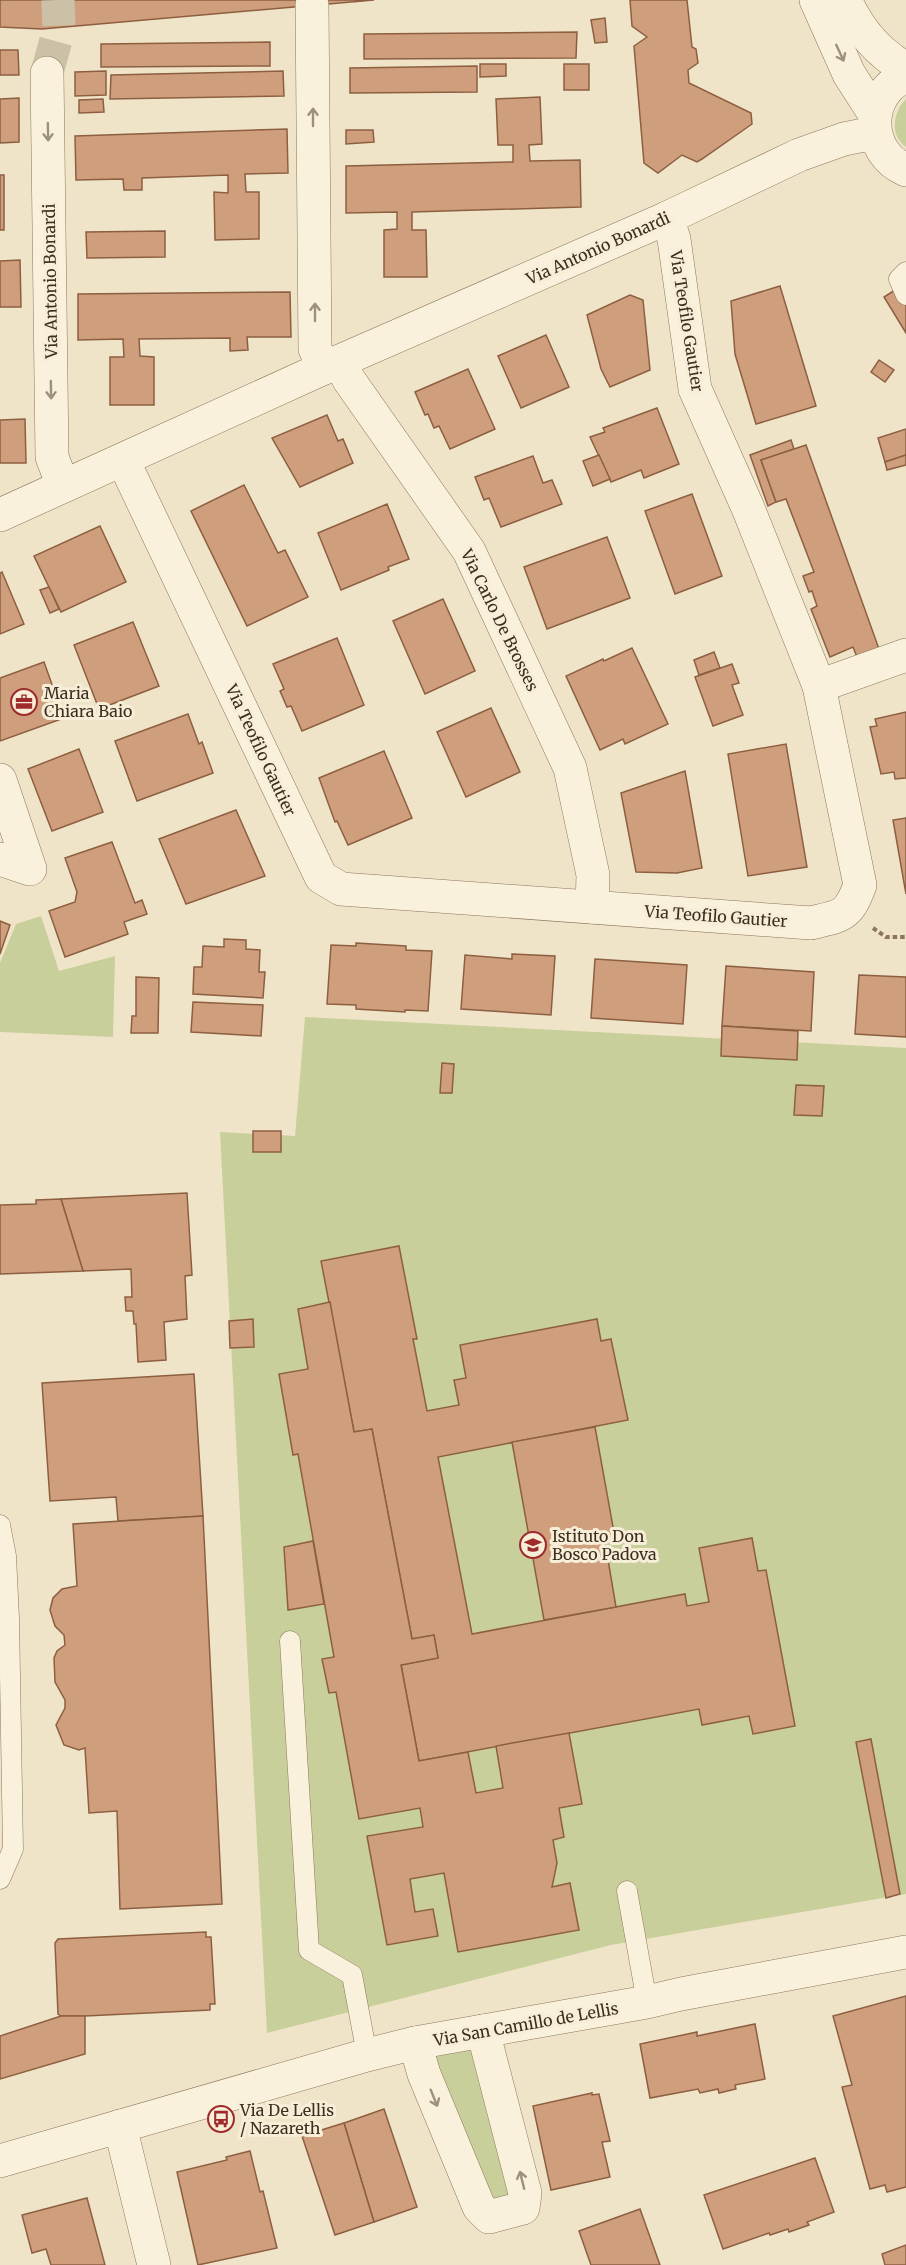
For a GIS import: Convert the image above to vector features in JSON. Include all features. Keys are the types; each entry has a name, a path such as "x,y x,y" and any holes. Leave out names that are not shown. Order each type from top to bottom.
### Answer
{"street":[{"path":"816,0 874,123 882,152 903,171"},
{"path":"845,0 868,39 890,59 906,69"},
{"path":"317,12 315,350 332,365"},
{"name":"Via Antonio Bonardi","path":"47,73 52,457 63,486"},
{"path":"874,123 884,92 892,83 906,76"},
{"name":"Via Antonio Bonardi","path":"0,515 332,365 667,218 799,155 844,139 874,123"},
{"name":"Via Teofilo Gautier","path":"123,460 321,878 341,889 592,908 811,923 838,916 848,911 860,885 819,686 748,508 695,389 674,239 667,218"},
{"name":"Via Carlo De Brosses","path":"332,365 349,380 468,551 570,768 593,874 592,908"},
{"path":"819,686 906,656"},
{"path":"0,780 30,869 0,859"},
{"name":"Via San Camillo de Lellis","path":"0,2161 366,2055 416,2043 647,2002 906,1952"},
{"name":"Via San Camillo de Lellis","path":"416,2043 424,2074 479,2207 489,2217 523,2208 525,2193 483,2031"},
{"path":"136,2122 154,2265"}],"lane":[{"path":"906,272 898,279 906,295"},
{"path":"0,1524 6,1556 9,1618 13,1848 0,1879"},
{"path":"290,1641 309,1950 352,1975 366,2055"},
{"path":"627,1890 647,2002"}],"green space":[{"path":"906,99 906,147 897,136 895,123 898,110"},
{"path":"41,916 59,971 115,956 113,1037 0,1032 0,963 16,924"},
{"path":"305,1017 906,1048 906,1894 611,1945 267,2033 220,1132 295,1136"},
{"path":"483,2031 525,2193 489,2217 415,2043"}],"building":[{"path":"0,0 374,0 42,29 0,27"},
{"path":"630,0 687,0 692,47 696,49 698,63 688,70 689,83 751,113 752,124 697,162 682,155 658,173 644,163 634,46 647,37 632,26"},
{"path":"605,18 607,42 595,43 591,20"},
{"path":"577,32 576,58 364,59 364,34"},
{"path":"270,42 270,66 101,67 101,44"},
{"path":"0,50 18,50 19,75 0,75"},
{"path":"480,64 506,64 506,76 480,77"},
{"path":"564,64 589,64 589,90 564,90"},
{"path":"477,66 477,92 350,93 350,68"},
{"path":"106,71 106,95 75,96 75,72"},
{"path":"283,71 284,96 110,99 111,75"},
{"path":"540,97 542,144 529,145 530,161 580,160 581,207 412,212 412,230 426,230 427,277 384,277 384,230 397,229 397,212 346,213 346,166 513,162 513,145 498,145 496,99"},
{"path":"19,98 19,142 0,143 0,99"},
{"path":"103,99 104,112 79,113 79,100"},
{"path":"287,129 288,173 245,174 246,192 259,192 259,239 215,240 214,192 228,193 228,175 142,178 142,190 124,190 123,179 76,180 75,136"},
{"path":"346,130 373,130 374,142 346,144"},
{"path":"0,175 4,175 4,230 0,230"},
{"path":"165,231 165,257 87,258 86,232"},
{"path":"20,260 21,307 0,307 0,261"},
{"path":"906,283 906,333 884,297"},
{"path":"780,286 816,406 756,424 735,354 731,301"},
{"path":"290,292 291,337 247,337 248,350 230,351 230,338 139,339 140,356 154,357 154,405 110,405 110,357 124,357 123,339 78,340 78,294"},
{"path":"630,295 643,300 650,370 610,387 601,369 587,315"},
{"path":"546,335 569,387 521,408 498,356"},
{"path":"879,360 894,370 885,382 871,372"},
{"path":"468,369 495,429 450,449 439,426 434,428 428,414 425,415 415,392"},
{"path":"657,408 679,464 644,478 641,470 611,482 590,437 605,432 603,428"},
{"path":"327,415 338,441 343,439 353,463 300,487 272,438"},
{"path":"25,419 26,463 0,463 0,420"},
{"path":"906,429 906,455 885,462 878,438"},
{"path":"791,440 794,449 761,460 776,502 768,506 750,455"},
{"path":"806,445 879,649 857,657 853,647 830,657 811,609 817,606 812,591 809,592 803,576 814,572 786,499 776,502 761,460"},
{"path":"599,455 610,479 593,486 583,461"},
{"path":"906,455 906,465 887,470 885,462"},
{"path":"533,456 543,483 552,480 562,504 501,527 489,498 484,500 475,477"},
{"path":"244,485 278,553 285,550 308,597 247,626 191,511"},
{"path":"692,494 722,576 675,594 645,511"},
{"path":"387,504 409,559 341,590 318,533"},
{"path":"100,526 126,582 61,612 34,556"},
{"path":"607,537 630,598 547,629 524,567"},
{"path":"2,572 24,624 0,634 0,573"},
{"path":"49,587 59,609 50,613 40,590"},
{"path":"443,599 475,671 425,694 393,621"},
{"path":"133,622 159,686 99,709 74,645"},
{"path":"337,638 364,705 302,731 291,706 287,707 280,691 284,689 273,664"},
{"path":"632,648 668,724 625,744 623,739 600,750 566,676"},
{"path":"714,652 720,668 699,675 694,660"},
{"path":"44,662 64,718 0,741 0,678"},
{"path":"732,664 739,683 732,685 743,715 713,726 695,677"},
{"path":"491,708 520,772 466,797 437,732"},
{"path":"906,712 906,778 895,779 894,772 881,774 870,727 877,726 875,719"},
{"path":"188,714 199,744 202,742 213,773 137,801 115,741"},
{"path":"786,744 807,867 748,876 728,754"},
{"path":"79,749 103,812 52,831 28,769"},
{"path":"384,751 412,818 348,845 337,821 335,822 319,778"},
{"path":"685,771 702,868 677,873 636,872 621,793"},
{"path":"236,810 265,876 186,904 159,839"},
{"path":"906,818 906,894 893,820"},
{"path":"112,842 135,903 142,900 147,914 124,922 128,934 65,957 49,911 75,902 77,892 65,858"},
{"path":"0,921 10,925 0,954"},
{"path":"224,939 246,940 246,949 260,950 259,972 265,972 263,998 193,994 194,967 202,967 203,946 224,947"},
{"path":"356,943 406,946 406,950 432,951 428,1011 356,1009 356,1005 327,1004 331,945 356,946"},
{"path":"512,954 555,956 551,1015 461,1009 465,955 512,959"},
{"path":"595,959 687,965 683,1024 591,1018"},
{"path":"726,966 814,972 811,1031 722,1026"},
{"path":"859,975 906,977 906,1037 855,1034"},
{"path":"136,977 159,978 158,1033 131,1033 132,1016 136,1016"},
{"path":"193,1002 263,1005 261,1036 191,1032"},
{"path":"722,1026 798,1031 797,1060 721,1056"},
{"path":"442,1063 454,1064 452,1093 440,1093"},
{"path":"796,1085 824,1086 822,1116 794,1115"},
{"path":"253,1131 281,1131 281,1152 253,1152"},
{"path":"187,1193 192,1275 185,1276 187,1319 164,1322 166,1360 138,1362 133,1311 126,1311 125,1297 132,1297 131,1269 83,1271 61,1199"},
{"path":"61,1199 83,1271 0,1274 0,1205 36,1204 36,1200"},
{"path":"399,1246 417,1339 413,1339 427,1411 459,1405 454,1380 466,1378 460,1345 597,1319 601,1341 611,1339 628,1420 438,1457 472,1634 685,1594 687,1606 709,1602 699,1548 752,1538 758,1571 766,1570 795,1726 753,1734 749,1716 702,1725 699,1709 419,1761 401,1665 438,1658 434,1635 412,1639 372,1429 354,1432 321,1261"},
{"path":"330,1302 354,1432 372,1429 412,1639 434,1635 438,1658 401,1665 419,1761 468,1752 476,1793 503,1788 496,1746 569,1733 582,1804 559,1808 564,1837 553,1840 557,1863 552,1887 570,1883 579,1930 458,1952 444,1873 410,1879 415,1912 433,1909 438,1936 387,1945 367,1836 423,1827 420,1808 359,1819 336,1692 329,1693 322,1659 334,1657 298,1454 293,1455 279,1374 308,1369 298,1309"},
{"path":"253,1319 254,1347 230,1348 229,1321"},
{"path":"194,1374 203,1516 118,1521 116,1497 50,1501 42,1383"},
{"path":"595,1427 615,1538 605,1542 616,1607 544,1620 512,1442"},
{"path":"203,1516 222,1904 120,1909 117,1811 89,1813 85,1748 79,1750 64,1745 56,1725 65,1708 65,1700 55,1682 54,1658 57,1651 65,1645 64,1635 55,1626 50,1610 53,1598 62,1589 77,1586 73,1524"},
{"path":"313,1541 324,1604 288,1610 284,1547"},
{"path":"871,1739 900,1894 886,1898 856,1742"},
{"path":"206,1932 206,1937 211,1937 215,2004 210,2004 210,2010 85,2016 58,2014 55,1943 58,1939"},
{"path":"906,1996 906,2187 887,2192 885,2185 870,2189 842,2087 852,2085 833,2016"},
{"path":"61,2016 85,2016 85,2054 0,2079 0,2036"},
{"path":"755,2024 765,2079 735,2085 736,2089 719,2093 718,2089 700,2093 698,2089 650,2098 640,2044 697,2032 697,2036"},
{"path":"592,2093 592,2095 599,2094 610,2141 602,2142 610,2177 551,2190 533,2106"},
{"path":"384,2109 417,2207 374,2222 344,2123"},
{"path":"344,2123 374,2222 335,2235 302,2136"},
{"path":"250,2151 277,2248 198,2265 177,2172 227,2160 226,2157"},
{"path":"815,2158 834,2212 807,2222 809,2225 789,2232 788,2229 770,2235 769,2233 723,2249 704,2195"},
{"path":"87,2198 105,2265 51,2265 46,2249 32,2253 22,2215"},
{"path":"640,2209 660,2265 591,2265 579,2231"},
{"path":"906,2245 906,2265 885,2265 882,2254"}],"tunnel":[{"path":"47,73 59,29 58,0"}],"place":[{"name":"Maria Chiara Baio","path":"24,702"},
{"name":"Istituto Don Bosco Padova","path":"533,1545"},
{"name":"Via De Lellis / Nazareth","path":"221,2119"}]}
